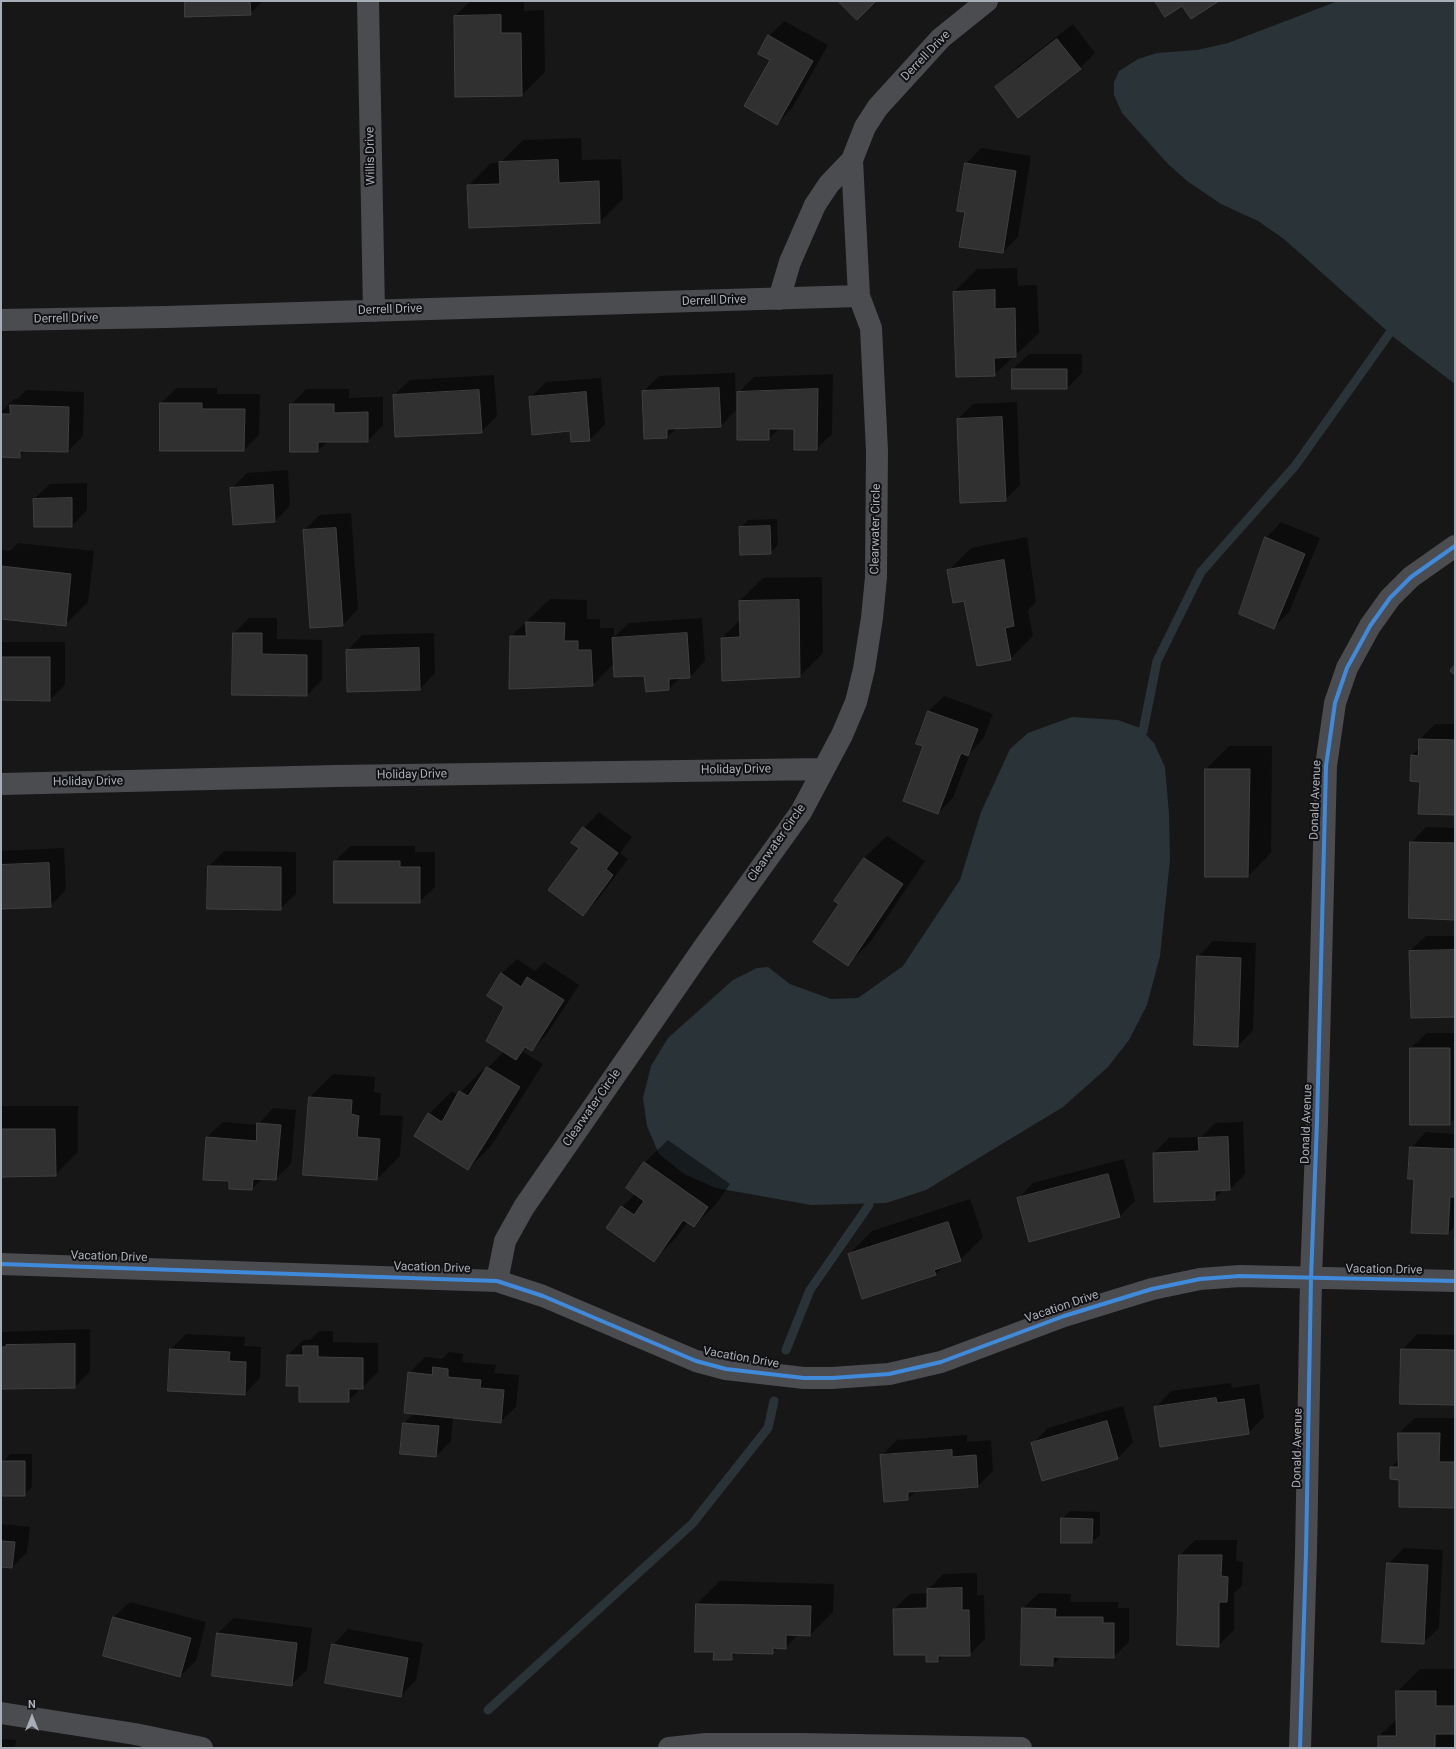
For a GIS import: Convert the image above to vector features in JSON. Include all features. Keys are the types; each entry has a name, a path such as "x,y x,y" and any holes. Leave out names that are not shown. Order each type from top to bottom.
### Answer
{"street":[{"name":"Willis Drive","path":"368,1 374,311"},
{"name":"Derrell Drive","path":"779,299 790,262 815,205 829,184 852,160 865,128 878,107 941,38 987,1"},
{"name":"Derrell Drive","path":"1,320 166,318 859,296 852,160"},
{"name":"Clearwater Circle","path":"497,1280 505,1241 524,1207 700,953 801,812 842,735 856,702 865,662 876,577 877,451 871,328 859,296"},
{"name":"Donald Avenue","path":"1300,1748 1306,1553 1311,1278 1317,1122 1326,766 1336,703 1347,668 1370,626 1390,598 1412,577 1455,546"},
{"name":"Holiday Drive","path":"1,784 336,776 823,769"},
{"name":"Vacation Drive","path":"1,1264 497,1280 543,1296 696,1361 726,1368 804,1378 832,1378 889,1374 941,1362 1064,1316 1166,1286 1200,1279 1240,1276 1455,1281"},
{"path":"1,1713 135,1734 202,1748"},
{"path":"669,1748 706,1744 809,1744 1022,1748"}],"shaded area":[{"path":"1338,1 1455,1 1455,384 1396,339 1284,239 1258,221 1221,204 1187,181 1168,164 1122,113 1114,95 1114,82 1119,71 1138,59 1157,53 1197,50 1228,43"},
{"path":"1072,717 1118,720 1140,728 1154,743 1165,767 1169,814 1170,860 1160,956 1147,1005 1129,1040 1108,1067 1063,1107 926,1190 886,1203 811,1205 716,1188 684,1174 659,1154 647,1126 643,1098 651,1066 668,1038 733,980 757,968 768,967 790,984 831,999 858,998 903,966 960,880 981,812 1010,749 1028,733"}],"building":[{"path":"185,1 250,1 251,15 185,17"},
{"path":"838,1 876,1 857,20"},
{"path":"1155,1 1219,1 1191,19 1182,6 1165,17"},
{"path":"501,15 501,33 521,33 522,96 455,97 454,16"},
{"path":"768,35 813,61 777,125 744,106 770,60 758,54"},
{"path":"1057,39 1081,69 1018,118 995,87"},
{"path":"558,160 559,183 599,181 600,223 469,228 467,185 500,184 499,162"},
{"path":"965,163 1016,171 1003,253 959,247 965,212 957,211"},
{"path":"995,290 995,309 1015,308 1016,357 994,358 995,376 956,377 953,292"},
{"path":"1012,369 1067,369 1067,389 1012,389"},
{"path":"719,388 721,427 667,429 667,438 644,439 642,391"},
{"path":"818,389 817,450 794,450 794,429 769,429 769,440 737,440 737,392"},
{"path":"479,390 482,433 395,437 393,395"},
{"path":"586,392 590,441 571,442 570,431 532,435 529,397"},
{"path":"160,403 202,403 202,409 245,409 244,451 160,451"},
{"path":"290,404 334,404 334,413 368,412 368,442 318,442 318,452 290,452"},
{"path":"10,405 69,407 68,452 20,451 20,458 1,457 1,414 10,414"},
{"path":"1002,417 1006,501 960,503 957,419"},
{"path":"273,485 275,522 233,525 230,488"},
{"path":"72,498 72,527 34,527 33,499"},
{"path":"770,526 771,554 740,555 739,527"},
{"path":"336,528 343,626 310,628 303,530"},
{"path":"1265,537 1305,554 1274,629 1239,614"},
{"path":"1004,560 1014,626 1005,628 1011,660 977,666 964,601 953,603 947,570"},
{"path":"1,566 71,574 66,626 1,619"},
{"path":"799,600 800,677 722,681 721,638 740,637 739,601"},
{"path":"526,622 565,623 564,641 578,641 578,650 591,650 593,686 509,689 510,636 526,636"},
{"path":"233,633 262,633 262,654 307,655 307,696 232,695"},
{"path":"687,633 690,678 669,679 669,690 646,692 644,676 614,677 612,638"},
{"path":"419,648 420,690 347,692 346,650"},
{"path":"1,657 50,657 50,701 1,700"},
{"path":"1455,665 1455,675 1450,671"},
{"path":"928,711 978,729 968,756 961,753 938,814 903,801 923,746 916,744"},
{"path":"1419,739 1455,740 1455,815 1418,814 1420,782 1410,781 1411,755 1418,756"},
{"path":"1205,769 1250,769 1248,877 1205,877"},
{"path":"583,827 618,853 606,869 613,875 583,916 548,890 579,848 571,843"},
{"path":"1410,842 1455,843 1455,920 1409,918"},
{"path":"864,858 903,884 848,966 813,942 839,904 834,901"},
{"path":"334,861 400,861 400,867 420,867 420,903 334,903"},
{"path":"49,863 51,907 1,909 1,865"},
{"path":"208,866 281,867 281,910 207,909"},
{"path":"1455,950 1455,1017 1411,1018 1409,951"},
{"path":"1197,956 1241,958 1238,1047 1194,1045"},
{"path":"501,973 521,987 527,977 564,1000 532,1051 525,1047 516,1060 486,1041 504,1007 487,996"},
{"path":"1410,1048 1450,1048 1450,1125 1410,1125"},
{"path":"487,1067 520,1087 468,1170 414,1136 428,1113 442,1122 459,1091 468,1096"},
{"path":"309,1097 352,1100 351,1114 359,1116 357,1137 380,1139 377,1180 303,1175"},
{"path":"257,1123 281,1125 276,1180 253,1179 252,1190 229,1189 229,1181 203,1180 206,1137 256,1141"},
{"path":"1,1129 55,1129 56,1176 1,1177"},
{"path":"1228,1137 1230,1190 1215,1191 1215,1200 1154,1202 1153,1153 1199,1151 1198,1138"},
{"path":"1410,1147 1455,1149 1455,1197 1450,1197 1448,1234 1411,1233 1414,1179 1408,1179"},
{"path":"644,1162 708,1207 694,1227 683,1220 654,1262 606,1228 621,1206 634,1215 644,1201 626,1188"},
{"path":"1108,1174 1120,1217 1029,1242 1017,1198"},
{"path":"948,1222 961,1261 934,1270 936,1275 862,1299 848,1254"},
{"path":"75,1344 75,1388 1,1389 1,1347 6,1347 6,1345"},
{"path":"303,1346 318,1346 318,1357 363,1358 363,1389 349,1389 349,1402 299,1402 299,1386 286,1386 287,1355 303,1355"},
{"path":"170,1349 230,1352 229,1361 246,1362 245,1395 168,1391"},
{"path":"1401,1349 1455,1350 1455,1405 1400,1404"},
{"path":"433,1367 448,1369 448,1377 481,1380 480,1388 504,1390 501,1423 404,1413 408,1372 432,1375"},
{"path":"1216,1398 1217,1403 1244,1399 1249,1434 1160,1447 1154,1407"},
{"path":"1107,1421 1118,1459 1042,1481 1031,1443"},
{"path":"403,1423 439,1426 436,1457 400,1454"},
{"path":"1398,1433 1440,1433 1439,1462 1455,1462 1455,1508 1399,1507 1399,1480 1390,1479 1390,1467 1398,1467"},
{"path":"952,1450 952,1457 976,1455 978,1487 908,1492 908,1500 884,1502 880,1455"},
{"path":"2,1461 25,1461 25,1496 2,1496"},
{"path":"1061,1518 1093,1519 1092,1543 1061,1543"},
{"path":"1,1541 15,1542 12,1568 1,1567"},
{"path":"1179,1555 1222,1555 1221,1576 1228,1577 1227,1602 1219,1602 1219,1647 1177,1645"},
{"path":"1387,1563 1428,1565 1424,1644 1382,1642"},
{"path":"962,1588 962,1610 969,1610 970,1656 938,1656 938,1662 926,1662 926,1655 894,1655 893,1609 927,1608 927,1589"},
{"path":"696,1604 811,1606 810,1636 786,1635 786,1649 773,1648 773,1654 732,1653 732,1660 713,1660 714,1652 695,1652"},
{"path":"1022,1608 1056,1609 1055,1617 1103,1617 1103,1623 1114,1623 1114,1658 1053,1657 1053,1666 1021,1665"},
{"path":"113,1617 191,1638 180,1677 103,1656"},
{"path":"217,1633 297,1643 292,1686 212,1676"},
{"path":"332,1644 408,1658 401,1697 325,1683"},
{"path":"1396,1691 1436,1691 1436,1706 1455,1706 1455,1734 1435,1734 1435,1748 1378,1748 1378,1736 1396,1736"}],"waterway":[{"path":"1143,731 1157,661 1201,572 1295,466 1389,334"},
{"path":"786,1350 810,1290 869,1205"},
{"path":"488,1710 692,1524 768,1428 774,1401"}],"cycle path":[{"path":"1300,1748 1306,1553 1311,1278 1317,1122 1326,766 1335,703 1347,668 1370,626 1390,598 1411,577 1455,546"},
{"path":"1,1264 497,1281 543,1296 696,1361 726,1369 804,1378 832,1378 889,1374 941,1362 1064,1316 1152,1289 1200,1279 1240,1276 1455,1281"}]}
